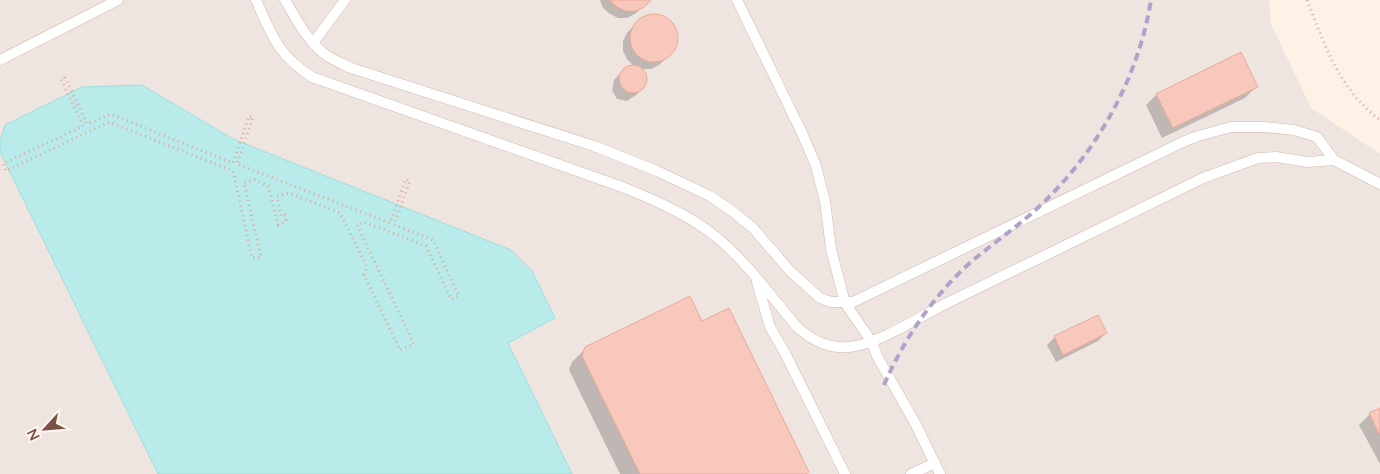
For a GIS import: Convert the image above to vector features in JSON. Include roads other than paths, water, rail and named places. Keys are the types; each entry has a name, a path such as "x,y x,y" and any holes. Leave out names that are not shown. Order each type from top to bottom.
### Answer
{"lane":[{"path":"0,60 118,0"},
{"path":"256,0 274,40 296,66 312,77 616,185 686,216 708,230 738,258 797,327 807,336 826,346 848,347 872,342 1202,178 1237,164 1258,158 1276,157 1308,162 1334,160"},
{"path":"286,0 303,31 313,43 327,56 351,68 594,146 658,171 710,196 753,228 790,272 809,289 820,298 831,302 853,302 870,295 1198,136 1231,127 1264,127 1294,130 1317,138 1334,160 1380,184"},
{"path":"313,43 345,0"},
{"path":"737,0 802,133 816,166 825,202 831,249 845,303 872,342 877,356 915,423 940,474"},
{"path":"756,279 770,327 785,353 845,474"},
{"path":"912,474 935,463"}],"water":[{"path":"142,85 233,139 511,250 532,271 555,318 508,343 572,474 158,474 0,152 0,141 5,125 82,87"}],"railway":[{"path":"884,385 910,335 944,289 971,262 1050,196 1069,175 1102,130 1116,106 1127,81 1137,54 1151,0"}]}
